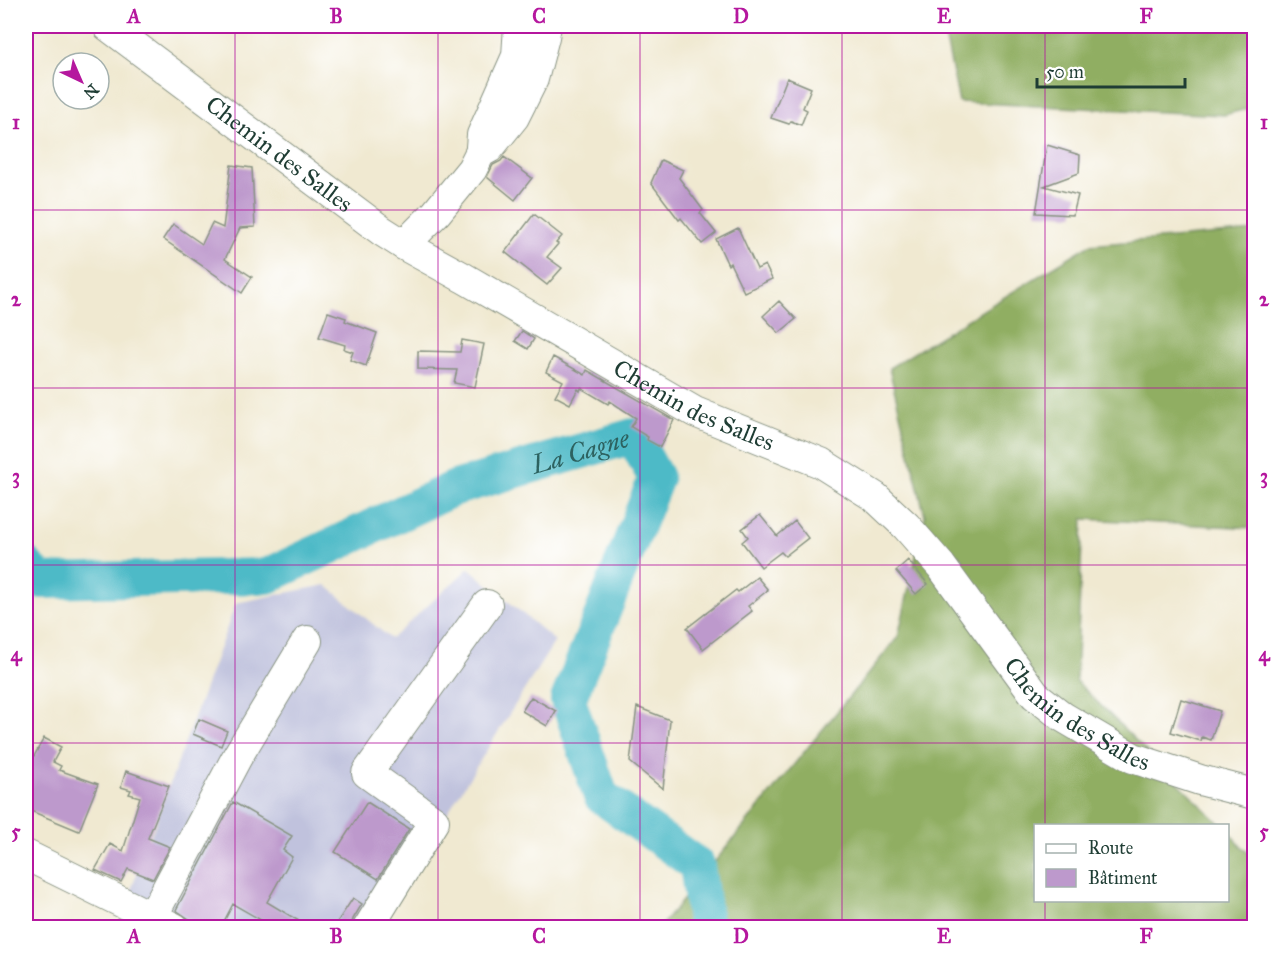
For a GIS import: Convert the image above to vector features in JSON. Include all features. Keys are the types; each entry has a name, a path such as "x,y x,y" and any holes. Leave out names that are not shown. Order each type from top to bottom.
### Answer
{"street":[{"name":"Chemin des Salles","path":"108,26 382,231 404,245 695,412 821,463 875,497 906,526 941,566 1035,695 1063,717 1133,758 1200,780 1254,794"},
{"path":"404,245 436,213 472,169 480,153 482,135 517,56 519,26"},
{"path":"480,153 489,148 514,117 533,79 546,26"},
{"path":"368,927 434,821 367,773 487,605"},
{"path":"26,855 163,922 237,757 307,641"}],"shaded area":[{"path":"469,568 555,641 376,927 198,927 130,893 236,603 326,585 391,639"}],"green space":[{"path":"943,26 1254,26 1254,107 1224,115 959,102"},
{"path":"1254,231 1254,528 1083,519 1076,681 1220,824 1034,824 1034,902 1229,902 1229,833 1254,859 1254,927 659,928 898,637 925,516 889,368 1089,245"}],"building":[{"path":"787,78 811,88 803,108 807,110 801,125 771,118"},
{"path":"1047,145 1080,155 1079,173 1044,186 1078,195 1073,215 1036,213"},
{"path":"504,157 532,178 515,200 487,177 493,165"},
{"path":"661,160 683,170 679,178 703,210 700,213 716,233 702,244 681,218 679,220 651,183"},
{"path":"231,165 252,168 255,227 240,228 225,259 252,277 242,293 163,239 173,224 202,244 212,223 223,228"},
{"path":"534,214 562,236 547,257 562,268 547,285 505,252"},
{"path":"738,228 757,269 765,265 772,279 744,292 716,239"},
{"path":"779,301 796,319 779,333 763,316"},
{"path":"328,312 377,333 366,366 350,360 353,352 344,349 345,345 319,337"},
{"path":"522,331 534,339 528,349 515,341"},
{"path":"462,340 484,344 475,387 454,383 457,370 418,369 418,351 460,352"},
{"path":"553,357 585,375 587,370 674,420 660,447 631,427 636,418 610,401 608,404 581,388 580,391 578,389 570,404 555,396 563,381 546,372"},
{"path":"760,515 777,536 795,521 808,538 785,556 781,552 761,567 742,542 748,537 742,529"},
{"path":"908,560 928,584 916,594 896,571"},
{"path":"757,577 768,590 748,606 752,611 703,649 687,628 736,590 738,592"},
{"path":"531,697 556,711 547,726 522,711"},
{"path":"1181,699 1220,711 1211,740 1202,737 1201,741 1171,732"},
{"path":"637,707 670,720 663,789 630,762"},
{"path":"199,719 227,731 221,746 193,734"},
{"path":"44,738 61,747 53,762 61,766 59,770 98,784 79,831 26,809 26,752 34,756"},
{"path":"126,771 169,786 148,838 170,847 153,879 128,869 121,882 95,870 110,844 123,851 140,797 129,794 131,790 121,787"},
{"path":"233,802 292,836 283,850 292,857 267,902 309,927 273,927 233,904 221,927 201,927 176,910"},
{"path":"367,802 409,829 378,879 335,852"},
{"path":"353,898 362,904 351,927 334,927"}],"waterway":[{"name":"La Cagne","path":"26,565 41,581 267,576 455,488 633,436 656,478 568,700 601,796 697,865 706,928"}]}
